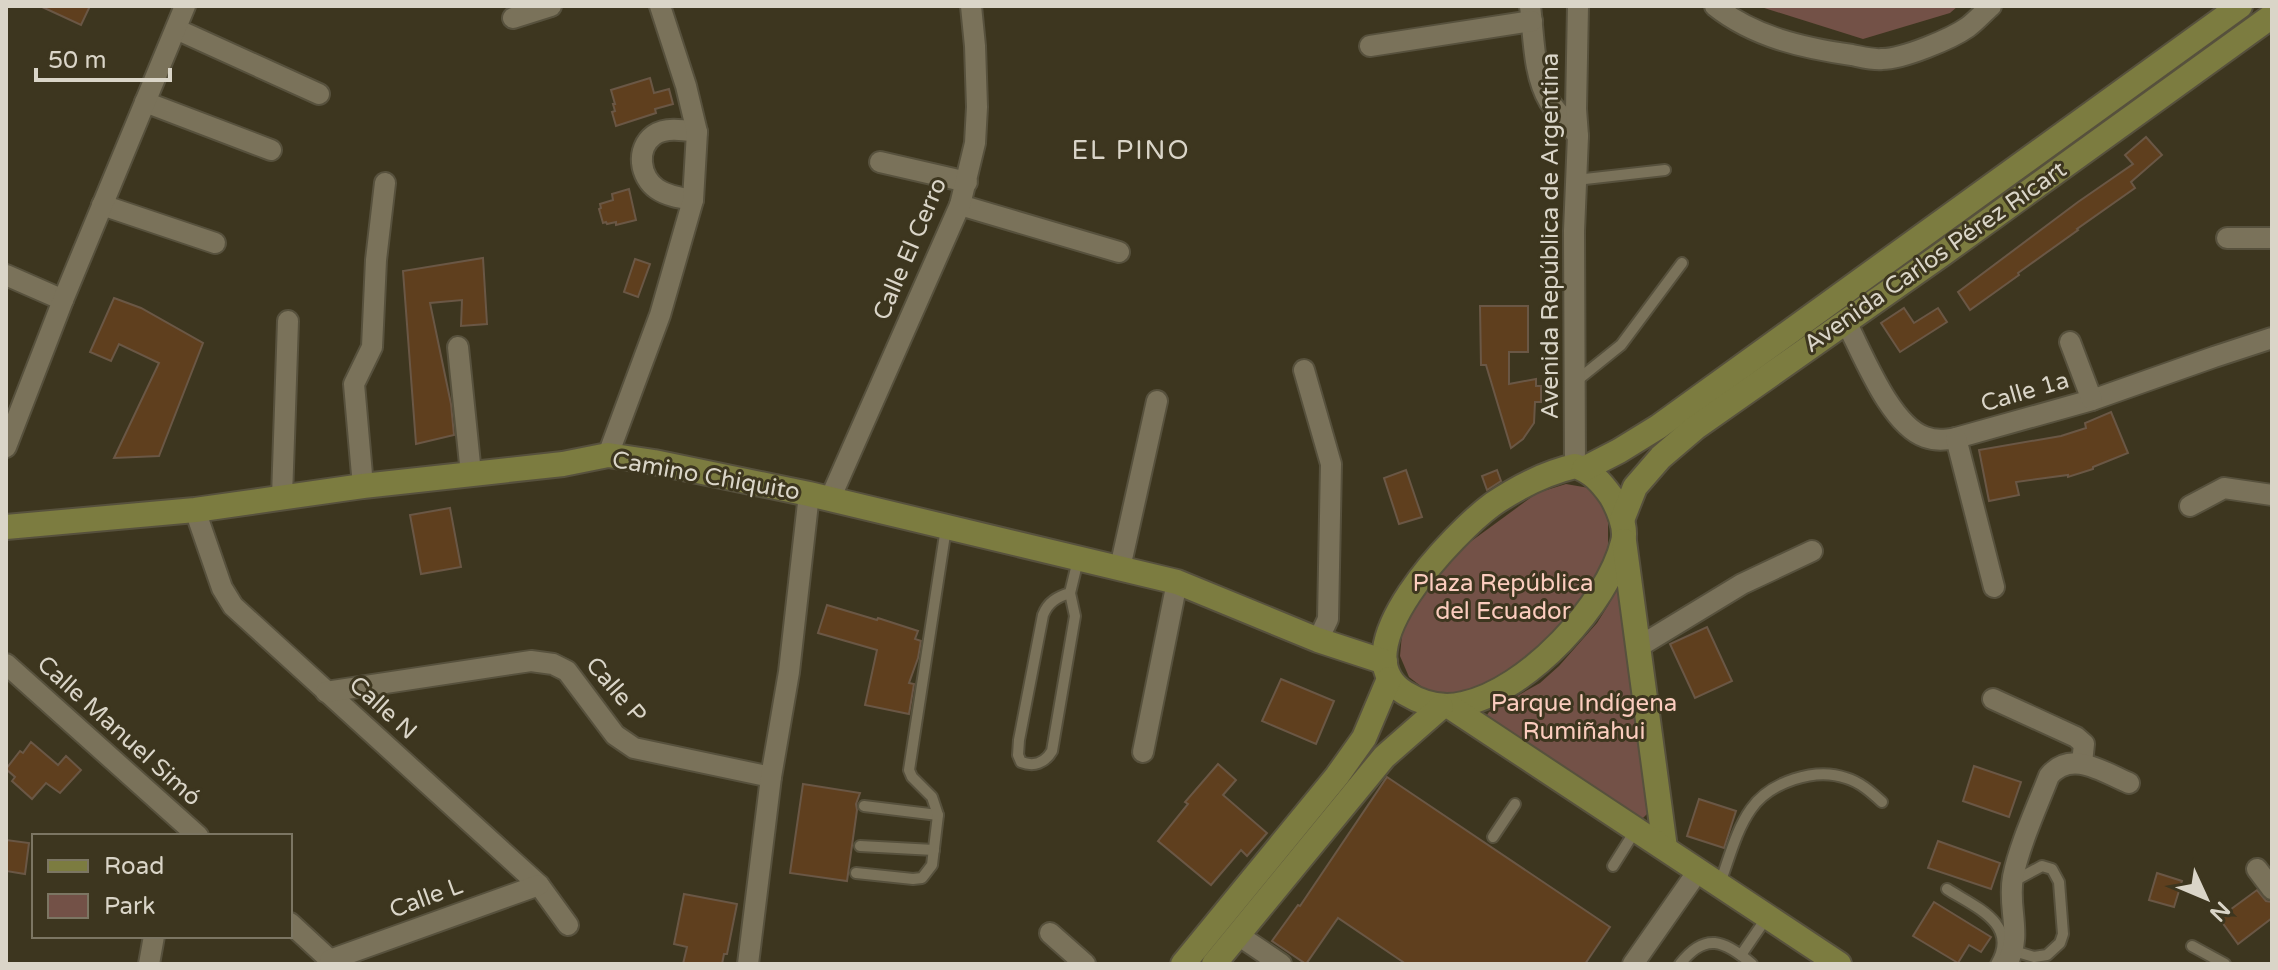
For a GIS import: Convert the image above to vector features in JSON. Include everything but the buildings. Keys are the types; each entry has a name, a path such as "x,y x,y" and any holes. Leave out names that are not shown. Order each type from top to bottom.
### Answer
{"main road":[{"name":"Avenida Carlos Pérez Ricart","path":"1579,467 1619,451 1658,427 2240,6"},
{"name":"Avenida Carlos Pérez Ricart","path":"1623,530 1635,487 1661,457 1695,428 2272,16"},
{"name":"Camino Chiquito","path":"6,527 195,510 363,486 563,464 608,455 819,496 1177,582 1387,670"},
{"path":"1183,964 1337,776 1364,738 1387,670 1387,643 1396,615 1413,587 1469,523 1518,488 1554,471 1579,467 1604,486 1614,500 1623,530 1665,848"},
{"path":"1387,670 1402,691 1419,701 1445,706 1465,704 1507,685 1562,643 1590,609 1612,570 1623,530"},
{"path":"1445,706 1839,964"},
{"path":"1214,964 1384,757 1445,706"},
{"path":"1798,937 1812,964"}],"street":[{"path":"6,447 63,300 185,6"},
{"path":"513,18 551,6"},
{"path":"608,455 660,315 693,200 697,132 686,86 660,6"},
{"name":"Calle El Cerro","path":"748,964 771,777 819,496 960,205 975,143 977,107 971,6"},
{"name":"Avenida República de Argentina","path":"1578,6 1574,383 1579,467"},
{"path":"1715,6 1732,20 1787,42 1820,51 1881,60 1899,57 1948,39 1968,27 1991,6"},
{"path":"1370,46 1531,13 1543,87 1549,101 1578,136"},
{"path":"176,29 319,94"},
{"path":"145,102 271,150"},
{"path":"693,200 660,191 649,183 642,170 642,157 654,135 672,129 697,132"},
{"path":"880,162 967,182"},
{"path":"363,486 354,384 372,347 376,260 385,183"},
{"path":"102,205 215,243"},
{"path":"960,205 1119,252"},
{"path":"2227,238 2272,238"},
{"path":"6,275 63,300"},
{"path":"282,497 288,321"},
{"name":"Calle 1a","path":"1846,322 1897,415 1912,430 1939,441 2092,400 2272,338"},
{"path":"2070,342 2092,400"},
{"path":"458,347 471,474"},
{"path":"1304,370 1331,464 1328,619 1318,640"},
{"path":"1120,568 1157,401"},
{"path":"1956,438 1994,587"},
{"path":"2190,506 2224,488 2272,495"},
{"name":"Calle N","path":"195,510 222,588 233,606 539,885 568,925"},
{"path":"1640,646 1742,584 1812,551"},
{"path":"1143,752 1177,582"},
{"name":"Calle P","path":"326,692 531,661 553,664 572,676 615,735 634,748 771,777"},
{"name":"Calle Manuel Simó","path":"6,664 196,834"},
{"path":"1993,699 2076,737 2084,744 2082,763"},
{"path":"2010,958 2015,939 2012,882 2049,776 2060,765 2082,763 2129,783"},
{"path":"169,834 173,813"},
{"path":"2257,869 2272,889"},
{"path":"1633,964 1698,871"},
{"name":"Calle L","path":"330,962 539,885"},
{"path":"292,925 330,962"},
{"path":"1050,933 1085,964"},
{"path":"1238,935 1281,964"},
{"path":"149,964 154,938"}],"lane":[{"path":"1576,180 1665,170"},
{"path":"1574,383 1621,345 1682,263"},
{"path":"856,873 913,879 922,878 932,865 938,815 932,797 909,770 946,526"},
{"path":"1070,593 1057,597 1046,606 1043,615 1019,740 1018,755 1021,762 1029,765 1042,762 1052,751 1075,616 1070,593 1078,558"},
{"path":"1719,885 1750,809 1775,787 1814,776 1845,777 1865,787 1882,802"},
{"path":"1493,837 1515,804"},
{"path":"864,806 938,815"},
{"path":"1613,866 1636,829"},
{"path":"860,846 934,850"},
{"path":"2010,958 2047,955 2060,943 2063,934 2059,882 2052,869 2042,866 2012,882"},
{"path":"1947,889 1990,916 2000,929 2004,941 2002,955 1996,964"},
{"path":"1741,955 1768,917"},
{"path":"1680,964 1702,943 1714,942 1752,964"},
{"path":"2192,946 2225,964"}],"green space":[{"path":"1758,6 1958,6 1950,13 1863,39"},
{"name":"Plaza República del Ecuador","path":"1566,484 1589,488 1603,506 1608,522 1608,547 1598,580 1550,642 1485,687 1460,695 1438,694 1422,687 1409,677 1400,656 1408,613 1451,556 1537,493"},
{"name":"Parque Indígena Rumiñahui","path":"1621,587 1650,811 1642,819 1635,819 1487,715 1540,683 1559,666 1597,623 1615,590"}],"district":[{"name":"EL PINO","path":"1131,150"}]}
